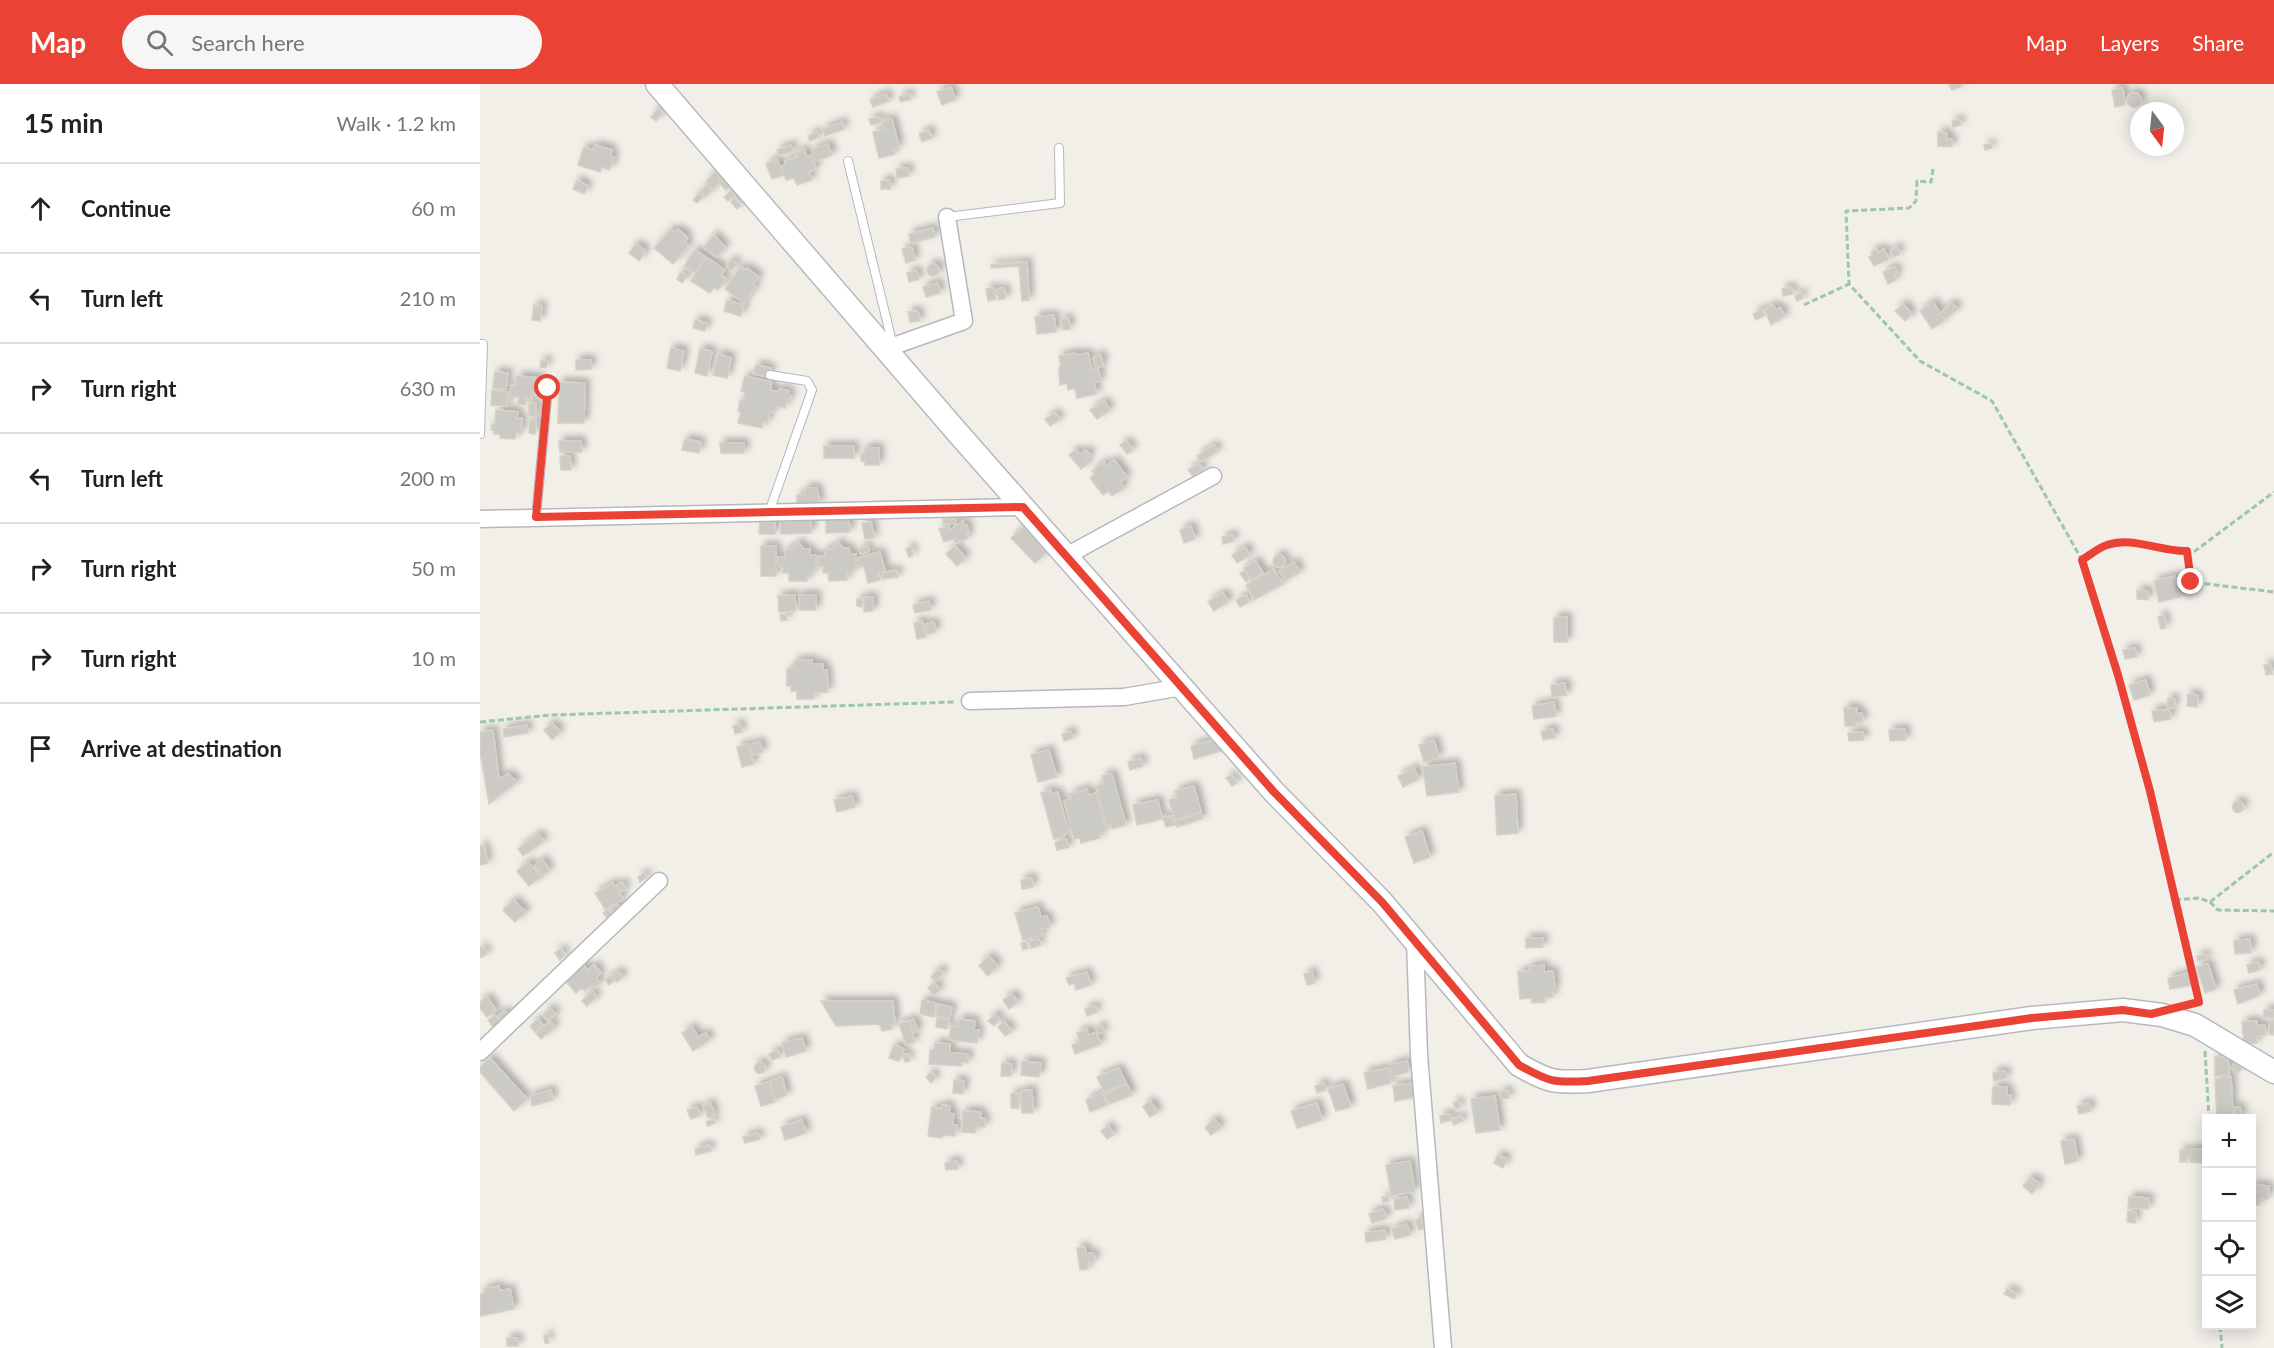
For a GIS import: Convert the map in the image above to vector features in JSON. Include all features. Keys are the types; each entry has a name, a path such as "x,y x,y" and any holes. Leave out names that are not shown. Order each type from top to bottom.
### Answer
{"street":[{"path":"657,84 889,347 1023,507 1274,792 1382,902 1519,1065 1553,1082 1588,1081 2032,1018 2123,1010 2162,1015 2195,1025 2274,1071"},
{"path":"889,347 964,321 948,218"},
{"path":"1066,556 1213,476"},
{"path":"480,519 1023,507"},
{"path":"970,701 1125,697 1182,687"},
{"path":"480,1052 659,881"},
{"path":"1415,941 1419,1054 1443,1348"}],"lane":[{"path":"948,218 1060,203 1059,148"},
{"path":"848,161 889,347"},
{"path":"480,344 483,344 480,434"},
{"path":"769,512 812,390 807,381 770,375"},
{"path":"536,517 548,388"}],"path":[{"path":"1934,169 1931,182 1917,181 1916,201 1909,208 1846,211 1849,284 1920,361 1992,400 2082,560 2118,675 2150,791 2199,1002 2189,1004"},
{"path":"1804,305 1849,284"},
{"path":"2082,560 2107,545 2129,543 2175,552 2195,550 2274,492"},
{"path":"2187,551 2191,582 2274,592"},
{"path":"480,722 551,715 970,701"},
{"path":"2210,902 2274,852"},
{"path":"2175,900 2199,898 2210,902 2218,910 2274,912"},
{"path":"2204,1030 2209,1114"},
{"path":"2220,1330 2222,1348"}],"building":[{"path":"1949,85 1962,86 1952,90"},
{"path":"951,87 955,100 942,105 937,92"},
{"path":"2123,88 2125,105 2115,107 2112,90"},
{"path":"2134,93 2140,97 2140,102 2130,102 2129,105 2127,100 2129,95"},
{"path":"886,94 889,101 873,107 870,100"},
{"path":"909,94 911,99 901,102 899,97"},
{"path":"658,109 663,112 656,121 651,117"},
{"path":"879,117 881,122 871,125 869,119"},
{"path":"892,119 899,147 893,148 895,154 879,158 873,132 884,129 882,121"},
{"path":"1960,120 1961,125 1953,127 1952,121"},
{"path":"842,122 844,129 825,136 823,129"},
{"path":"929,130 932,138 922,142 919,134"},
{"path":"817,132 819,137 810,141 808,136"},
{"path":"1938,132 1947,133 1946,139 1952,139 1952,147 1938,146"},
{"path":"828,144 832,155 816,161 812,150"},
{"path":"1991,144 1992,148 1985,150 1984,145"},
{"path":"595,145 612,150 610,156 614,157 610,170 602,167 600,172 578,165 584,147 593,150"},
{"path":"791,145 793,151 779,156 777,150"},
{"path":"804,149 807,157 811,155 816,169 809,172 812,180 797,185 794,178 786,180 781,166 786,165 785,161 797,157 796,153"},
{"path":"777,159 783,175 772,179 766,164"},
{"path":"908,168 909,176 897,178 896,169"},
{"path":"715,172 722,179 713,189 706,182"},
{"path":"577,180 588,186 584,194 573,189"},
{"path":"723,180 730,187 726,190 719,183"},
{"path":"890,180 890,189 881,189 881,181"},
{"path":"707,185 712,191 705,196 701,191"},
{"path":"731,191 735,195 728,201 724,197"},
{"path":"699,193 703,197 697,203 693,200"},
{"path":"734,198 741,206 737,209 731,202"},
{"path":"933,228 935,237 911,243 909,234"},
{"path":"671,229 675,233 678,229 688,238 685,241 689,245 673,264 654,248"},
{"path":"714,235 725,247 717,257 704,247"},
{"path":"636,244 646,251 639,261 629,253"},
{"path":"912,247 915,260 906,263 902,249"},
{"path":"1897,247 1900,254 1893,257 1890,251"},
{"path":"1877,249 1878,252 1884,249 1889,259 1874,266 1869,257 1873,255 1871,252"},
{"path":"695,250 706,257 695,273 684,266"},
{"path":"706,257 725,270 721,275 726,278 718,290 714,287 710,293 691,281"},
{"path":"731,260 737,264 731,271 726,266"},
{"path":"1027,262 1029,300 1022,301 1019,266 991,268 991,265"},
{"path":"935,264 939,270 935,276 931,276 927,268"},
{"path":"741,267 745,270 747,268 759,277 753,285 756,287 744,303 725,289"},
{"path":"1895,267 1898,273 1894,275 1896,280 1888,284 1883,272"},
{"path":"917,271 919,279 909,282 907,273"},
{"path":"681,272 687,276 682,283 677,279"},
{"path":"938,283 940,293 926,297 923,287"},
{"path":"1792,287 1793,294 1783,296 1782,289"},
{"path":"994,288 996,299 988,301 986,289"},
{"path":"1004,288 1006,298 999,300 997,289"},
{"path":"1801,293 1803,298 1797,301 1795,296"},
{"path":"727,300 744,305 741,316 724,311"},
{"path":"1933,302 1945,320 1932,329 1920,311"},
{"path":"1952,303 1958,309 1948,317 1942,311"},
{"path":"1903,304 1912,314 1905,321 1895,311"},
{"path":"534,305 542,306 540,321 532,320"},
{"path":"1773,305 1776,310 1780,307 1785,316 1771,325 1765,309"},
{"path":"1762,309 1765,315 1756,320 1753,314"},
{"path":"918,311 920,321 910,322 908,312"},
{"path":"1054,315 1056,332 1037,334 1035,317"},
{"path":"1068,318 1070,329 1063,330 1061,319"},
{"path":"695,320 707,323 705,331 693,328"},
{"path":"671,348 684,351 680,371 667,368"},
{"path":"700,349 712,351 707,376 695,373"},
{"path":"1075,353 1075,355 1088,353 1092,369 1098,368 1101,381 1094,382 1097,394 1077,398 1075,388 1068,390 1067,383 1060,385 1059,356"},
{"path":"718,354 731,358 727,378 713,375"},
{"path":"1101,355 1103,366 1095,367 1093,357"},
{"path":"541,360 548,361 546,368 540,367"},
{"path":"576,360 591,360 591,369 576,370"},
{"path":"756,365 771,368 769,377 753,374"},
{"path":"495,372 508,373 506,389 493,388"},
{"path":"517,376 540,378 538,395 532,394 531,399 526,398 526,405 518,404 519,397 510,397 511,385 516,386"},
{"path":"745,376 772,382 770,390 789,391 788,394 791,395 790,400 787,399 785,408 777,406 775,412 770,411 767,423 763,422 762,428 738,423 741,412 738,411 740,400 743,401 745,392 741,391"},
{"path":"559,382 585,383 584,423 558,423"},
{"path":"492,390 508,392 507,406 491,405"},
{"path":"1104,401 1110,410 1097,419 1090,410"},
{"path":"529,403 536,403 536,416 529,416"},
{"path":"496,410 518,412 517,418 522,418 521,433 516,432 515,439 500,438 500,434 494,434 491,430 492,424 495,424"},
{"path":"1055,413 1060,419 1050,426 1045,419"},
{"path":"530,420 536,420 535,434 529,433"},
{"path":"685,439 701,442 699,453 682,450"},
{"path":"559,441 581,441 582,452 560,452"},
{"path":"1126,441 1133,450 1127,454 1120,445"},
{"path":"720,443 744,443 744,453 721,453"},
{"path":"1214,445 1218,451 1201,462 1197,456"},
{"path":"824,446 854,446 854,458 824,458"},
{"path":"865,448 879,448 879,465 865,465 865,462 861,461 861,454 864,454"},
{"path":"1076,450 1080,454 1086,450 1091,456 1085,461 1088,464 1081,469 1069,455"},
{"path":"560,456 570,456 571,470 561,470"},
{"path":"1114,460 1127,477 1120,482 1124,488 1112,496 1108,491 1103,495 1090,478 1095,474 1092,471 1104,462 1106,466"},
{"path":"1199,464 1203,470 1193,476 1188,470"},
{"path":"805,488 817,488 820,504 797,505 797,495 805,495"},
{"path":"849,519 850,532 826,533 826,520"},
{"path":"943,519 956,519 956,524 943,524"},
{"path":"811,521 811,533 781,534 780,522"},
{"path":"963,521 964,525 967,525 968,538 955,543 954,539 944,542 939,529 949,526 950,530"},
{"path":"760,522 775,522 775,534 759,534"},
{"path":"871,522 874,538 865,539 862,523"},
{"path":"1191,526 1195,539 1184,543 1180,530"},
{"path":"1024,527 1047,552 1035,563 1011,538"},
{"path":"1233,535 1234,541 1223,544 1222,537"},
{"path":"798,542 804,549 810,549 810,555 816,555 816,570 813,570 813,574 807,574 807,581 789,581 789,573 783,573 783,567 779,567 778,557 785,557 785,550 791,549"},
{"path":"838,542 844,548 849,548 850,555 856,554 856,569 853,573 847,573 847,580 829,581 828,573 823,573 823,566 818,567 818,556 825,556 825,549 831,549"},
{"path":"761,546 776,546 776,576 761,576"},
{"path":"868,546 869,552 861,554 859,549"},
{"path":"955,546 966,558 957,566 946,554"},
{"path":"911,547 913,555 909,557 906,549"},
{"path":"1245,547 1250,555 1237,563 1232,555"},
{"path":"880,552 885,571 878,573 880,580 868,583 864,566 860,567 858,558"},
{"path":"1281,555 1285,561 1281,567 1277,567 1273,559"},
{"path":"1256,561 1263,573 1252,580 1244,568"},
{"path":"1294,562 1300,572 1285,581 1279,571"},
{"path":"1274,569 1283,584 1254,600 1246,585"},
{"path":"897,570 898,577 883,579 882,573"},
{"path":"1245,571 1250,579 1246,582 1240,573"},
{"path":"2175,576 2180,597 2159,602 2154,581"},
{"path":"2137,590 2148,591 2148,600 2137,599"},
{"path":"1223,593 1229,601 1214,611 1208,602"},
{"path":"795,595 796,611 779,612 778,596"},
{"path":"799,595 816,595 816,610 799,610"},
{"path":"1246,595 1249,602 1240,607 1236,600"},
{"path":"864,597 873,597 873,611 864,612"},
{"path":"857,599 862,599 862,607 857,606"},
{"path":"929,601 931,610 915,613 913,605"},
{"path":"786,614 787,620 781,621 780,615"},
{"path":"2164,615 2166,628 2161,629 2158,617"},
{"path":"1567,617 1567,642 1554,642 1554,618"},
{"path":"922,621 926,637 917,639 914,623"},
{"path":"934,622 936,632 927,634 925,624"},
{"path":"2135,648 2137,657 2125,659 2123,650"},
{"path":"812,660 812,664 823,664 823,670 827,670 828,692 814,693 814,699 797,699 797,691 791,691 791,686 787,686 787,669 794,669 794,661"},
{"path":"2270,664 2273,674 2266,675 2264,665"},
{"path":"2146,680 2150,695 2134,700 2129,685"},
{"path":"1565,683 1567,695 1552,697 1551,685"},
{"path":"2188,694 2198,695 2197,707 2187,706"},
{"path":"2168,698 2175,699 2174,708 2167,707"},
{"path":"1554,702 1556,716 1534,719 1532,706"},
{"path":"1844,708 1857,708 1857,713 1862,713 1863,722 1856,722 1856,726 1845,726"},
{"path":"2170,709 2171,719 2154,722 2152,711"},
{"path":"552,723 560,732 552,740 544,730"},
{"path":"740,724 742,732 735,734 733,726"},
{"path":"527,725 528,733 504,737 503,729"},
{"path":"1553,729 1555,738 1543,740 1541,731"},
{"path":"1905,729 1906,740 1890,741 1889,730"},
{"path":"493,730 499,779 508,774 517,782 489,804 480,752 480,732"},
{"path":"1071,732 1073,738 1064,741 1062,734"},
{"path":"1863,732 1864,740 1849,741 1848,733"},
{"path":"1221,738 1224,750 1194,759 1191,746"},
{"path":"1434,740 1439,757 1424,762 1419,745"},
{"path":"760,742 763,752 753,755 751,744"},
{"path":"748,744 754,764 742,767 737,747"},
{"path":"1049,750 1057,777 1038,782 1031,755"},
{"path":"1141,758 1143,766 1130,770 1128,762"},
{"path":"1455,763 1459,792 1427,796 1423,767"},
{"path":"1414,768 1419,779 1403,787 1398,776"},
{"path":"1112,774 1126,825 1112,829 1111,824 1107,825 1096,786 1104,784 1102,776"},
{"path":"1231,775 1237,783 1232,786 1226,778"},
{"path":"1194,786 1201,812 1175,820 1169,800 1177,798 1175,791"},
{"path":"1087,789 1089,795 1096,793 1106,831 1099,833 1100,838 1081,843 1080,838 1074,839 1064,801 1071,799 1070,794"},
{"path":"1051,790 1052,794 1058,792 1069,832 1064,833 1065,836 1054,839 1041,793"},
{"path":"1516,794 1518,833 1497,835 1495,796"},
{"path":"852,796 855,807 837,812 834,800"},
{"path":"1158,800 1162,819 1137,825 1133,805"},
{"path":"2238,802 2242,803 2242,811 2238,812 2234,811 2233,807 2234,803"},
{"path":"1201,813 1202,819 1177,827 1175,821"},
{"path":"1172,816 1175,825 1166,827 1163,818"},
{"path":"1422,831 1430,857 1414,863 1405,837"},
{"path":"538,834 544,841 523,856 518,849"},
{"path":"1066,839 1069,847 1057,850 1055,842"},
{"path":"480,846 484,846 488,863 480,865"},
{"path":"542,859 550,870 542,876 534,866"},
{"path":"528,862 541,877 529,886 517,871"},
{"path":"644,873 647,877 640,882 638,877"},
{"path":"1032,878 1033,887 1022,889 1021,880"},
{"path":"622,882 626,889 621,892 617,885"},
{"path":"613,883 623,899 605,909 595,893"},
{"path":"514,900 526,912 515,922 503,910"},
{"path":"617,904 621,908 615,914 611,909"},
{"path":"1038,907 1041,917 1047,916 1050,927 1041,929 1043,935 1023,940 1015,913"},
{"path":"608,909 613,916 608,919 603,913"},
{"path":"1526,938 1543,938 1543,947 1526,948"},
{"path":"1039,939 1041,945 1031,948 1029,941"},
{"path":"2250,939 2251,953 2235,954 2234,941"},
{"path":"1026,942 1028,948 1023,950 1021,943"},
{"path":"482,946 487,954 480,958 480,948"},
{"path":"561,949 565,955 560,960 555,953"},
{"path":"2206,955 2206,959 2198,961 2197,956"},
{"path":"989,956 998,966 988,976 979,966"},
{"path":"2259,962 2260,970 2249,973 2247,965"},
{"path":"582,964 588,970 594,965 601,973 596,978 600,983 594,988 592,985 585,991 582,988 576,993 564,979"},
{"path":"2208,964 2216,989 2205,993 2197,967"},
{"path":"1544,965 1544,972 1553,971 1555,989 1552,990 1553,997 1544,998 1545,1002 1532,1003 1531,998 1520,999 1518,972 1529,971 1529,967"},
{"path":"939,969 944,973 935,981 931,977"},
{"path":"618,971 623,977 617,982 612,976"},
{"path":"1087,972 1091,985 1076,990 1074,983 1069,985 1066,978"},
{"path":"1312,972 1315,983 1307,985 1304,974"},
{"path":"2190,973 2193,985 2170,989 2168,978"},
{"path":"610,976 614,981 609,985 605,980"},
{"path":"934,983 940,990 933,995 928,988"},
{"path":"2257,984 2260,995 2238,1004 2234,990"},
{"path":"592,991 597,997 587,1006 582,1001"},
{"path":"1012,994 1018,1002 1009,1009 1003,1000"},
{"path":"487,997 496,1010 487,1017 480,1008 480,1002"},
{"path":"922,1000 936,1003 934,1017 920,1014"},
{"path":"821,1001 893,1001 895,1024 891,1024 892,1029 882,1031 879,1024 836,1026"},
{"path":"938,1004 952,1007 950,1018 936,1016"},
{"path":"1096,1006 1097,1012 1087,1016 1085,1009"},
{"path":"550,1008 556,1014 548,1021 543,1015"},
{"path":"2264,1010 2274,1010 2274,1018 2264,1017"},
{"path":"505,1011 509,1017 503,1022 498,1016"},
{"path":"995,1014 1000,1019 994,1026 988,1021"},
{"path":"495,1015 501,1022 494,1028 488,1020"},
{"path":"937,1018 949,1020 947,1029 936,1027"},
{"path":"538,1019 543,1025 535,1032 530,1026"},
{"path":"914,1019 918,1031 913,1033 909,1021"},
{"path":"959,1019 975,1021 974,1030 979,1030 977,1043 949,1040 951,1027 958,1027"},
{"path":"2270,1020 2274,1020 2274,1035 2269,1034"},
{"path":"550,1021 555,1027 541,1039 536,1033"},
{"path":"908,1021 915,1042 906,1045 899,1024"},
{"path":"2257,1021 2257,1026 2265,1025 2266,1035 2256,1036 2257,1043 2244,1044 2242,1022"},
{"path":"1004,1022 1012,1031 1005,1036 998,1027"},
{"path":"1102,1026 1104,1032 1098,1034 1096,1028"},
{"path":"692,1027 698,1037 706,1033 710,1040 693,1051 682,1033"},
{"path":"1087,1029 1089,1035 1096,1032 1101,1044 1075,1054 1072,1045 1080,1042 1077,1033"},
{"path":"802,1038 806,1051 786,1057 782,1043"},
{"path":"935,1043 950,1044 950,1053 968,1054 968,1063 961,1062 961,1066 929,1064 930,1050 934,1050"},
{"path":"894,1045 904,1049 899,1061 889,1058"},
{"path":"778,1050 780,1057 772,1060 769,1054"},
{"path":"908,1054 910,1061 905,1062 903,1055"},
{"path":"2215,1057 2228,1057 2229,1075 2215,1076"},
{"path":"490,1058 527,1099 514,1111 480,1072 480,1067"},
{"path":"1022,1061 1041,1063 1039,1077 1021,1075"},
{"path":"1407,1061 1409,1072 1392,1076 1390,1065"},
{"path":"760,1063 764,1064 764,1072 760,1073 756,1072 755,1068 756,1064"},
{"path":"1002,1063 1012,1064 1011,1076 1001,1076"},
{"path":"2235,1063 2242,1068 2238,1073 2231,1068"},
{"path":"1119,1068 1126,1083 1104,1092 1097,1077"},
{"path":"1388,1068 1391,1083 1368,1089 1364,1073"},
{"path":"2005,1071 2007,1078 1994,1081 1993,1073"},
{"path":"931,1072 936,1078 931,1083 926,1077"},
{"path":"782,1077 787,1095 775,1099 770,1081"},
{"path":"2231,1077 2233,1114 2217,1114 2215,1079"},
{"path":"954,1080 964,1081 963,1094 953,1093"},
{"path":"769,1082 775,1102 761,1106 755,1086"},
{"path":"1324,1083 1326,1090 1317,1093 1315,1086"},
{"path":"1413,1083 1416,1097 1395,1101 1393,1086"},
{"path":"1127,1084 1132,1095 1109,1104 1104,1094"},
{"path":"1343,1084 1351,1107 1336,1111 1328,1089"},
{"path":"1993,1087 2007,1087 2007,1095 2011,1095 2010,1105 1992,1104"},
{"path":"551,1090 553,1100 532,1106 530,1096"},
{"path":"1032,1090 1033,1113 1022,1113 1021,1091"},
{"path":"1508,1091 1509,1098 1501,1099 1500,1092"},
{"path":"1019,1093 1019,1108 1011,1108 1011,1094"},
{"path":"1102,1093 1107,1105 1090,1112 1086,1100"},
{"path":"1495,1096 1500,1130 1476,1133 1471,1099"},
{"path":"1150,1101 1158,1112 1150,1117 1143,1107"},
{"path":"1458,1101 1461,1107 1456,1109 1453,1103"},
{"path":"710,1103 715,1115 708,1118 703,1106"},
{"path":"1317,1103 1322,1120 1297,1128 1291,1111"},
{"path":"2089,1103 2091,1111 2079,1114 2077,1106"},
{"path":"942,1105 950,1106 949,1113 954,1114 952,1125 957,1125 955,1136 943,1135 942,1138 928,1136 932,1107 941,1109"},
{"path":"697,1107 701,1115 691,1119 687,1110"},
{"path":"2235,1107 2240,1107 2241,1114 2235,1114"},
{"path":"963,1111 981,1112 980,1118 985,1118 985,1127 976,1126 975,1133 962,1132"},
{"path":"1450,1114 1452,1120 1441,1123 1440,1116"},
{"path":"1461,1116 1463,1121 1454,1125 1452,1120"},
{"path":"713,1119 715,1123 708,1126 706,1122"},
{"path":"1214,1119 1221,1127 1211,1135 1205,1128"},
{"path":"802,1120 806,1133 785,1140 781,1127"},
{"path":"1108,1126 1114,1134 1107,1139 1101,1131"},
{"path":"758,1133 760,1139 745,1143 743,1137"},
{"path":"2074,1139 2078,1161 2065,1164 2061,1141"},
{"path":"709,1145 711,1151 696,1155 695,1149"},
{"path":"2190,1149 2202,1149 2202,1163 2190,1162"},
{"path":"2180,1150 2187,1150 2187,1162 2180,1162"},
{"path":"1498,1155 1507,1159 1503,1168 1494,1163"},
{"path":"957,1161 958,1169 946,1170 945,1163"},
{"path":"1410,1161 1415,1192 1391,1195 1386,1165"},
{"path":"2031,1177 2040,1184 2032,1194 2023,1186"},
{"path":"2256,1185 2269,1186 2268,1199 2260,1199 2260,1205 2256,1205"},
{"path":"1388,1196 1389,1201 1383,1202 1382,1197"},
{"path":"1407,1197 1409,1208 1395,1210 1394,1199"},
{"path":"2129,1197 2149,1198 2148,1209 2128,1208"},
{"path":"1383,1209 1387,1218 1372,1223 1369,1214"},
{"path":"2128,1211 2136,1212 2135,1223 2127,1222"},
{"path":"1421,1218 1424,1228 1419,1230 1415,1220"},
{"path":"1407,1224 1410,1235 1395,1239 1392,1229"},
{"path":"1385,1230 1386,1239 1366,1242 1365,1233"},
{"path":"1085,1247 1086,1254 1094,1253 1095,1261 1087,1263 1088,1269 1080,1270 1077,1248"},
{"path":"499,1286 500,1291 510,1289 514,1309 480,1316 480,1294 485,1293 484,1289"},
{"path":"2007,1289 2017,1294 2014,1299 2004,1294"},
{"path":"544,1335 548,1335 549,1343 545,1343"},
{"path":"507,1338 518,1338 518,1346 507,1346"}],"route":[{"path":"548,388 536,517 1023,507 1274,792 1382,902 1519,1065 1553,1082 1588,1081 2032,1018 2123,1010 2151,1014 2199,1002 2150,791 2118,675 2082,560 2107,545 2129,543 2175,552 2187,551 2191,582"}]}
